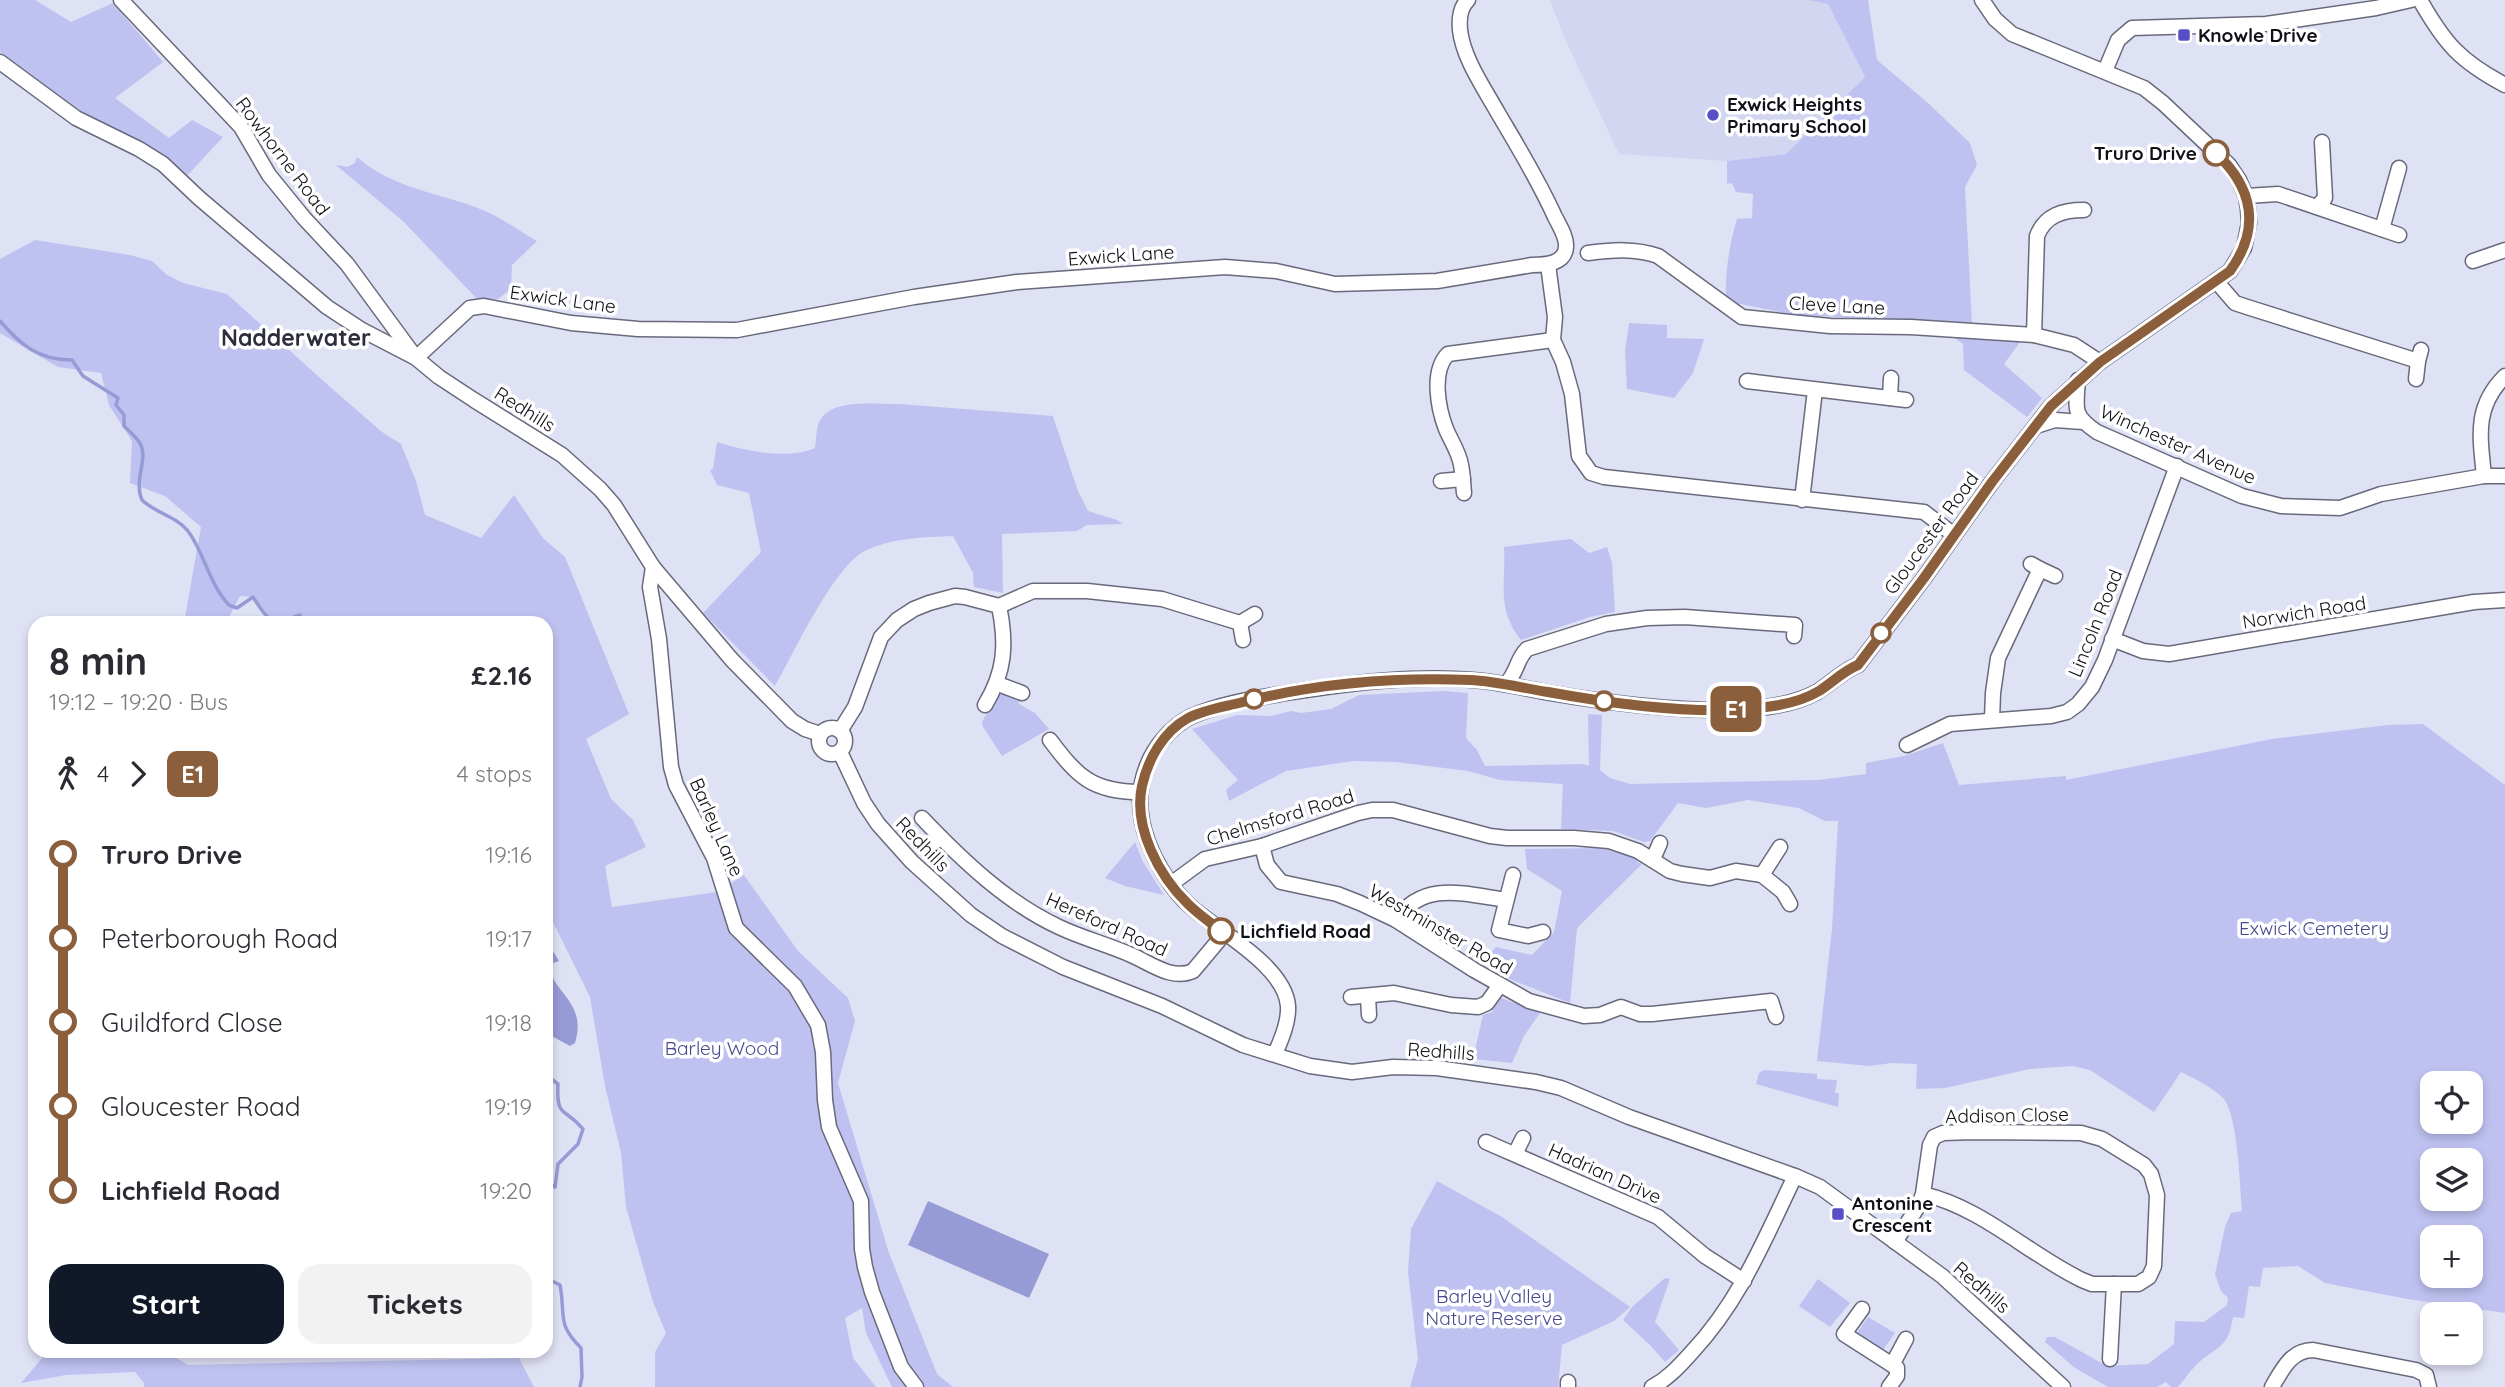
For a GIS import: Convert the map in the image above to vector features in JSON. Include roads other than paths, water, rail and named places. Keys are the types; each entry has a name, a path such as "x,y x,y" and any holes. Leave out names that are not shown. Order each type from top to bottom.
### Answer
{"street":[{"name":"Rowhorne Road","path":"121,0 241,127 269,175 347,264 382,308 416,358"},
{"path":"1468,0 1463,5 1461,17 1464,44 1488,95 1551,207 1565,239 1566,248 1563,255 1548,265 1555,317 1553,340 1563,362 1572,394 1579,456 1591,472 1604,477 1688,488 1924,512 1954,535"},
{"name":"Gloucester Road","path":"1140,792 1147,765 1171,731 1188,718 1260,697 1366,682 1472,680 1604,701 1730,710 1759,708 1807,696 1833,681 1844,670 1858,665 2051,406 2100,362 2230,271 2244,248 2249,223 2246,196 2229,165 2163,103 2144,89 2105,71 2012,34 1995,19 1982,0"},
{"path":"2105,71 2118,40 2132,29 2266,24 2398,5 2411,0"},
{"path":"2420,0 2441,37 2450,47 2473,67 2505,85"},
{"name":"Redhills","path":"0,62 76,118 163,164 240,234 327,307 362,330 416,358 439,377 562,455 614,505 653,567 765,696 792,721 820,734 819,745 825,753 840,752"},
{"path":"2317,207 2325,198 2326,148"},
{"path":"2382,229 2399,168"},
{"path":"2246,196 2278,194 2399,235"},
{"path":"2034,335 2039,229 2049,218 2067,210 2084,210"},
{"path":"2473,261 2496,248"},
{"name":"Cleve Lane","path":"1588,253 1616,250 1646,252 1658,256 1742,317 2034,335 2074,345 2100,362"},
{"name":"Exwick Lane","path":"416,358 470,308 484,306 584,324 652,330 737,330 914,297 1017,282 1225,267 1276,271 1335,284 1437,281 1532,265 1548,265"},
{"path":"2216,281 2235,303 2420,355 2416,379"},
{"path":"362,330 370,326 382,308"},
{"path":"1441,481 1464,486 1457,452 1442,417 1438,374 1440,361 1448,354 1553,340"},
{"path":"2484,475 2482,417 2487,397 2505,376"},
{"path":"1747,381 1767,377 1815,390 1906,400"},
{"path":"1890,398 1891,378"},
{"name":"Winchester Avenue","path":"2078,380 2077,410 2082,422"},
{"path":"1802,499 1815,390"},
{"name":"Winchester Avenue","path":"2036,426 2055,420 2082,422 2097,432 2242,496 2259,502 2319,509 2340,508 2381,494 2484,475 2505,476"},
{"name":"Lincoln Road","path":"1907,745 1950,724 2051,716 2073,708 2092,687 2177,466"},
{"name":"Barley Lane","path":"653,567 650,587 659,639 671,767 676,785 714,858 736,928 795,986 818,1025 829,1127 860,1195 863,1209 862,1249 868,1279 901,1367 916,1387"},
{"path":"1992,719 1998,658 2035,567 2055,576"},
{"path":"820,734 830,728 840,731 855,707 881,637 897,620 929,603 955,596 999,606 1033,591 1087,590 1162,599 1240,623 1255,614"},
{"name":"Norwich Road","path":"2112,639 2143,651 2169,654 2474,602 2505,600"},
{"path":"985,705 998,684 1003,657 1004,632 999,606"},
{"path":"1506,684 1516,673 1522,654 1527,649 1620,621 1669,617 1796,626"},
{"path":"1240,623 1243,640"},
{"path":"998,684 1022,693"},
{"name":"Redhills","path":"840,731 845,739 840,752 864,803 878,824 943,892 992,929 1032,953 1162,1006 1243,1045 1310,1066 1332,1070 1437,1068 1536,1082 1561,1088 1629,1117 1795,1176 1820,1187 1942,1276 2055,1385"},
{"path":"1050,740 1057,761 1088,783 1140,792 1144,832 1171,884 1188,904 1266,966 1283,987 1289,1008 1275,1054"},
{"name":"Chelmsford Road","path":"1171,884 1205,859 1262,846 1372,810 1393,810 1490,836 1609,841 1653,859 1670,871 1682,874 1710,878 1736,864 1762,874"},
{"name":"Hereford Road","path":"922,818 1000,890 1039,916 1059,927 1128,953 1165,972 1187,974 1193,971 1224,933"},
{"path":"928,849 940,837"},
{"path":"1653,859 1660,843"},
{"name":"Westminster Road","path":"1262,846 1271,872 1281,882 1337,894 1396,920 1530,1001 1570,1013 1600,1015 1621,1007 1640,1014 1652,1014 1776,996 1776,1017"},
{"path":"1780,847 1762,874 1783,892 1790,904"},
{"path":"1513,875 1499,930 1528,936 1543,932"},
{"path":"1396,920 1410,904 1422,896 1432,894 1447,892 1506,900"},
{"path":"1351,997 1394,993 1451,1005 1478,1007 1486,1003 1500,985"},
{"path":"1621,991 1621,1007"},
{"path":"1368,996 1369,1015"},
{"name":"Addison Close","path":"1895,1241 1919,1205 1930,1145 1934,1137 1942,1133 2081,1133 2102,1139 2148,1169 2157,1195 2153,1270 2142,1283 2092,1284 1981,1218 1942,1199 1923,1194"},
{"path":"1515,1154 1522,1138"},
{"name":"Hadrian Drive","path":"1486,1142 1658,1217 1705,1256 1745,1281"},
{"path":"1652,1387 1670,1376 1703,1341 1745,1281 1795,1176"},
{"path":"2110,1359 2114,1284"},
{"path":"1862,1309 1844,1334 1897,1368 1897,1376 1889,1387"},
{"path":"1892,1364 1906,1339"},
{"path":"2272,1387 2292,1358 2306,1350 2416,1370 2426,1375 2429,1387"}],"waterway":[{"path":"0,321 31,350 49,357 72,360 83,376 118,398 116,405 124,415 124,426 140,443 142,449 139,485 142,500 188,531 216,588 229,605 237,608 253,597 267,616"},
{"path":"297,616 300,616"},
{"path":"553,1080 558,1084 560,1108 583,1129 578,1144 558,1164 555,1187 553,1186"},
{"path":"553,1282 560,1285 565,1325 581,1348 580,1387"}],"place":[{"name":"Knowle Drive","path":"2184,35"},
{"name":"Exwick Heights Primary School","path":"1713,115"},
{"name":"Truro Drive","path":"2216,153"},
{"name":"Lichfield Road","path":"1221,931"},
{"name":"Antonine Crescent","path":"1838,1214"}],"district":[{"name":"Nadderwater","path":"296,337"}],"park label":[{"name":"Exwick Cemetery","path":"2314,928"},
{"name":"Barley Wood","path":"722,1048"},
{"name":"Barley Valley Nature Reserve","path":"1494,1307"}]}
